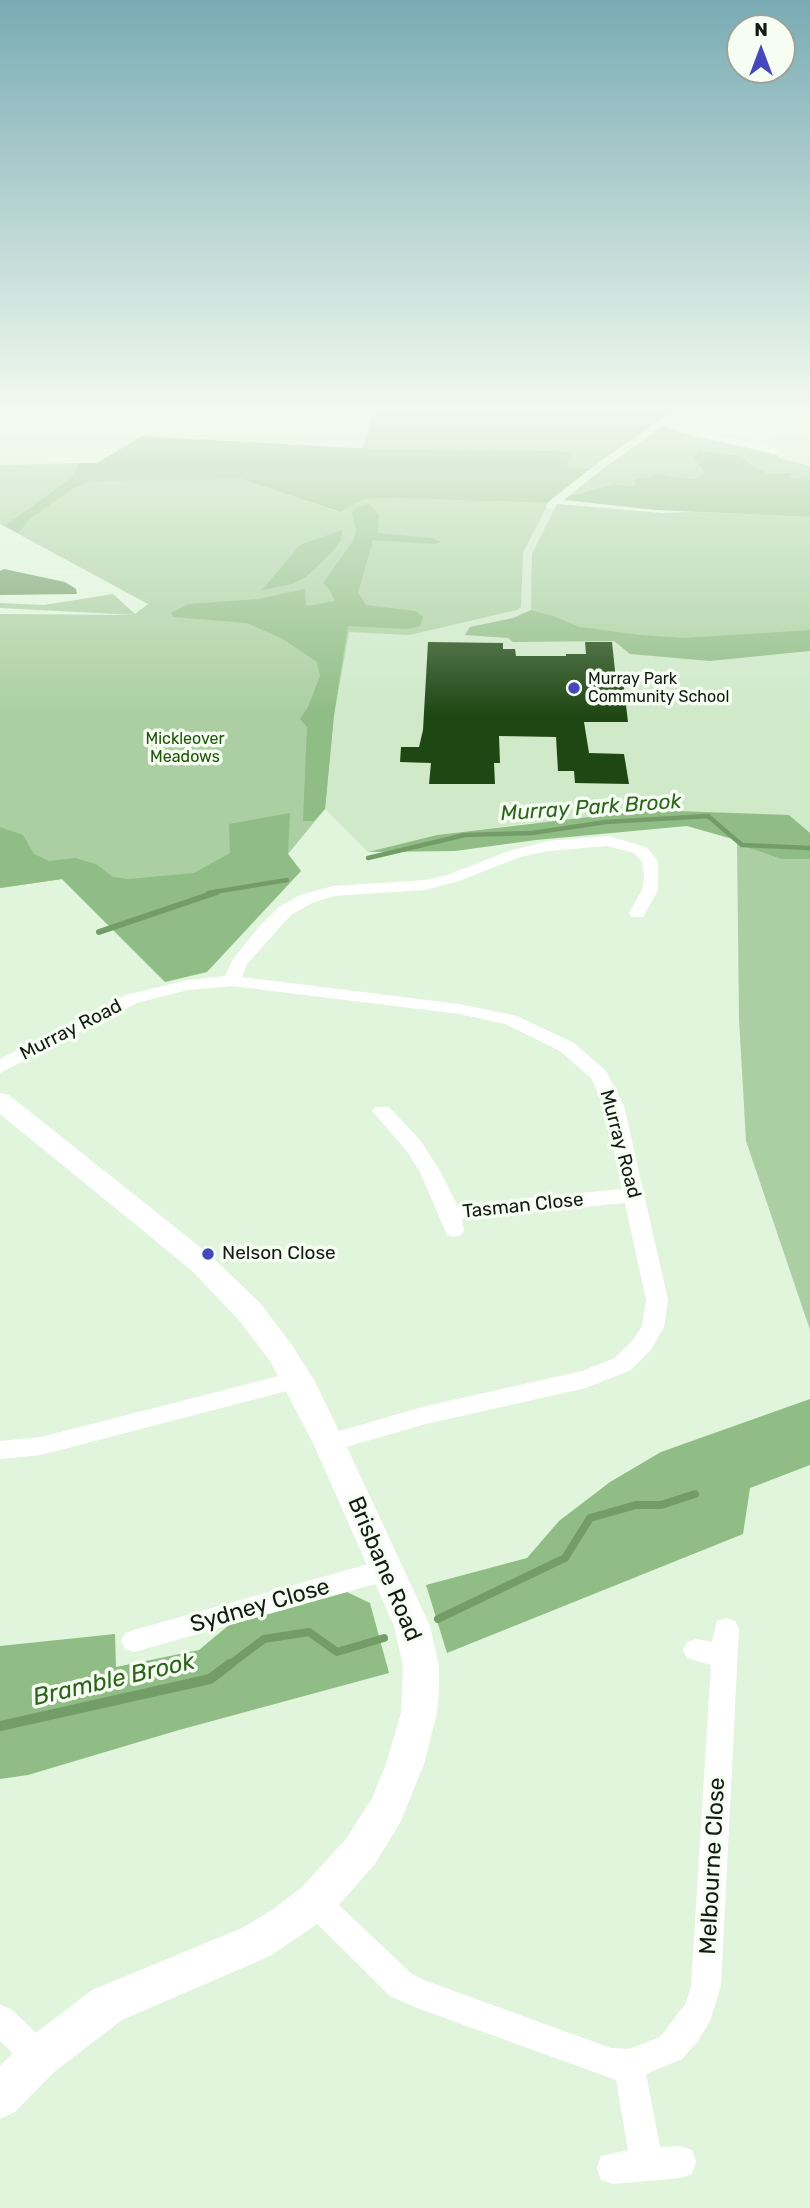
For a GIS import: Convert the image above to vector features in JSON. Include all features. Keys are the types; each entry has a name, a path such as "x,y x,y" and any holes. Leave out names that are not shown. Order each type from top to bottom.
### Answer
{"street":[{"path":"232,981 239,963 265,931 285,911 306,900 333,891 425,886 515,854 548,846 608,841 630,845 643,853 650,861 652,877 650,890 637,913"},
{"name":"Murray Road","path":"0,1067 131,999 188,985 232,981 467,1010 511,1020 552,1038 582,1059 605,1083 614,1106 657,1300 653,1327 636,1353 623,1364 586,1379 426,1415 329,1443"},
{"name":"Brisbane Road","path":"0,1101 200,1262 249,1311 298,1380 329,1443 418,1645 421,1665 419,1713 405,1763 386,1811 360,1852 315,1902 256,1942 107,2005 39,2057 0,2097"},
{"name":"Tasman Close","path":"382,1111 413,1145 430,1171 452,1221 635,1195"},
{"path":"0,1450 41,1446 298,1380"},
{"name":"Sydney Close","path":"134,1641 386,1570"},
{"name":"Melbourne Close","path":"629,2064 671,2048 687,2030 699,2010 706,1986 715,1645"},
{"path":"315,1902 401,1985 611,2064 629,2064 647,2164"},
{"path":"0,2020 39,2057"},
{"path":"613,2168 680,2162"}],"shaded area":[{"path":"28,509 44,509 18,533 5,526"},
{"path":"354,509 374,509 379,515 378,533 431,538 442,542 434,544 373,540 358,593 366,605 416,611 423,617 420,626 407,629 348,626 334,715 325,809 314,821 303,821 307,727 300,719 308,707 320,676 317,662 283,639 247,623 173,617 171,613 189,604 258,599 305,589 306,606 335,601 323,583 353,541 356,531 352,512"},
{"name":"Murray Park Community School","path":"544,509 620,509 710,661 810,651 810,833 789,815 530,823 437,835 368,852 325,809 334,715 349,632"},
{"path":"647,509 810,509 810,517"},
{"path":"342,530 341,540 333,551 306,577 292,584 262,590 300,545"},
{"path":"4,569 65,582 76,589 77,594 0,595 0,571"},
{"path":"531,610 580,627 640,635 684,638 810,630 810,651 710,661 630,654 614,641 513,642 508,638 465,635 470,627 513,618"},
{"path":"648,810 789,815 810,833 810,859 781,859 737,844 736,840 687,826 536,840 455,851 368,852 437,835"},
{"path":"290,813 288,854 301,871 207,972 165,982 62,879 0,888 0,827 23,835 34,854 49,861 75,858 96,864 113,877 129,879 194,873 230,853 229,824"},
{"path":"810,1399 810,1465 750,1488 743,1534 447,1653 426,1585 527,1558 559,1521 610,1482 661,1452"},
{"path":"347,1592 370,1603 389,1673 179,1730 28,1775 0,1779 0,1646 115,1634 116,1667 199,1650 235,1620"}],"green space":[{"name":"Mickleover Meadows","path":"0,509 330,509 339,512 345,509 545,509 523,553 521,607 517,610 409,635 349,632 334,715 325,809 288,854 301,871 297,875 232,884 107,924 62,879 0,888 0,614 135,615 0,608 0,603 44,605 113,594 135,614 148,604 0,524"},
{"path":"554,509 810,517 810,643 707,654 580,627 531,610 532,554"},
{"path":"737,844 781,859 810,859 810,1330 746,1141 739,1019"}],"building":[{"path":"428,642 503,643 503,649 515,649 516,656 566,656 586,654 585,642 612,642 616,680 623,680 628,722 584,722 589,753 624,754 629,784 575,783 574,771 558,771 556,737 499,736 500,763 494,763 495,784 429,784 431,763 400,762 401,747 419,747 423,730"}],"waterway":[{"name":"Murray Park Brook","path":"368,858 465,835 532,833 606,822 708,816 742,845 810,848"},
{"name":"Murray Park Brook","path":"208,893 287,880"},
{"name":"Murray Park Brook","path":"99,932 217,892"},
{"name":"Bramble Brook","path":"438,1619 565,1558 590,1518 636,1505 661,1505 695,1494"},
{"name":"Bramble Brook","path":"228,1666 264,1639 309,1632 337,1652 384,1638"},
{"name":"Bramble Brook","path":"0,1726 210,1679 230,1664"}],"place":[{"name":"Murray Park Community School","path":"574,688"},
{"name":"Nelson Close","path":"208,1254"}]}
